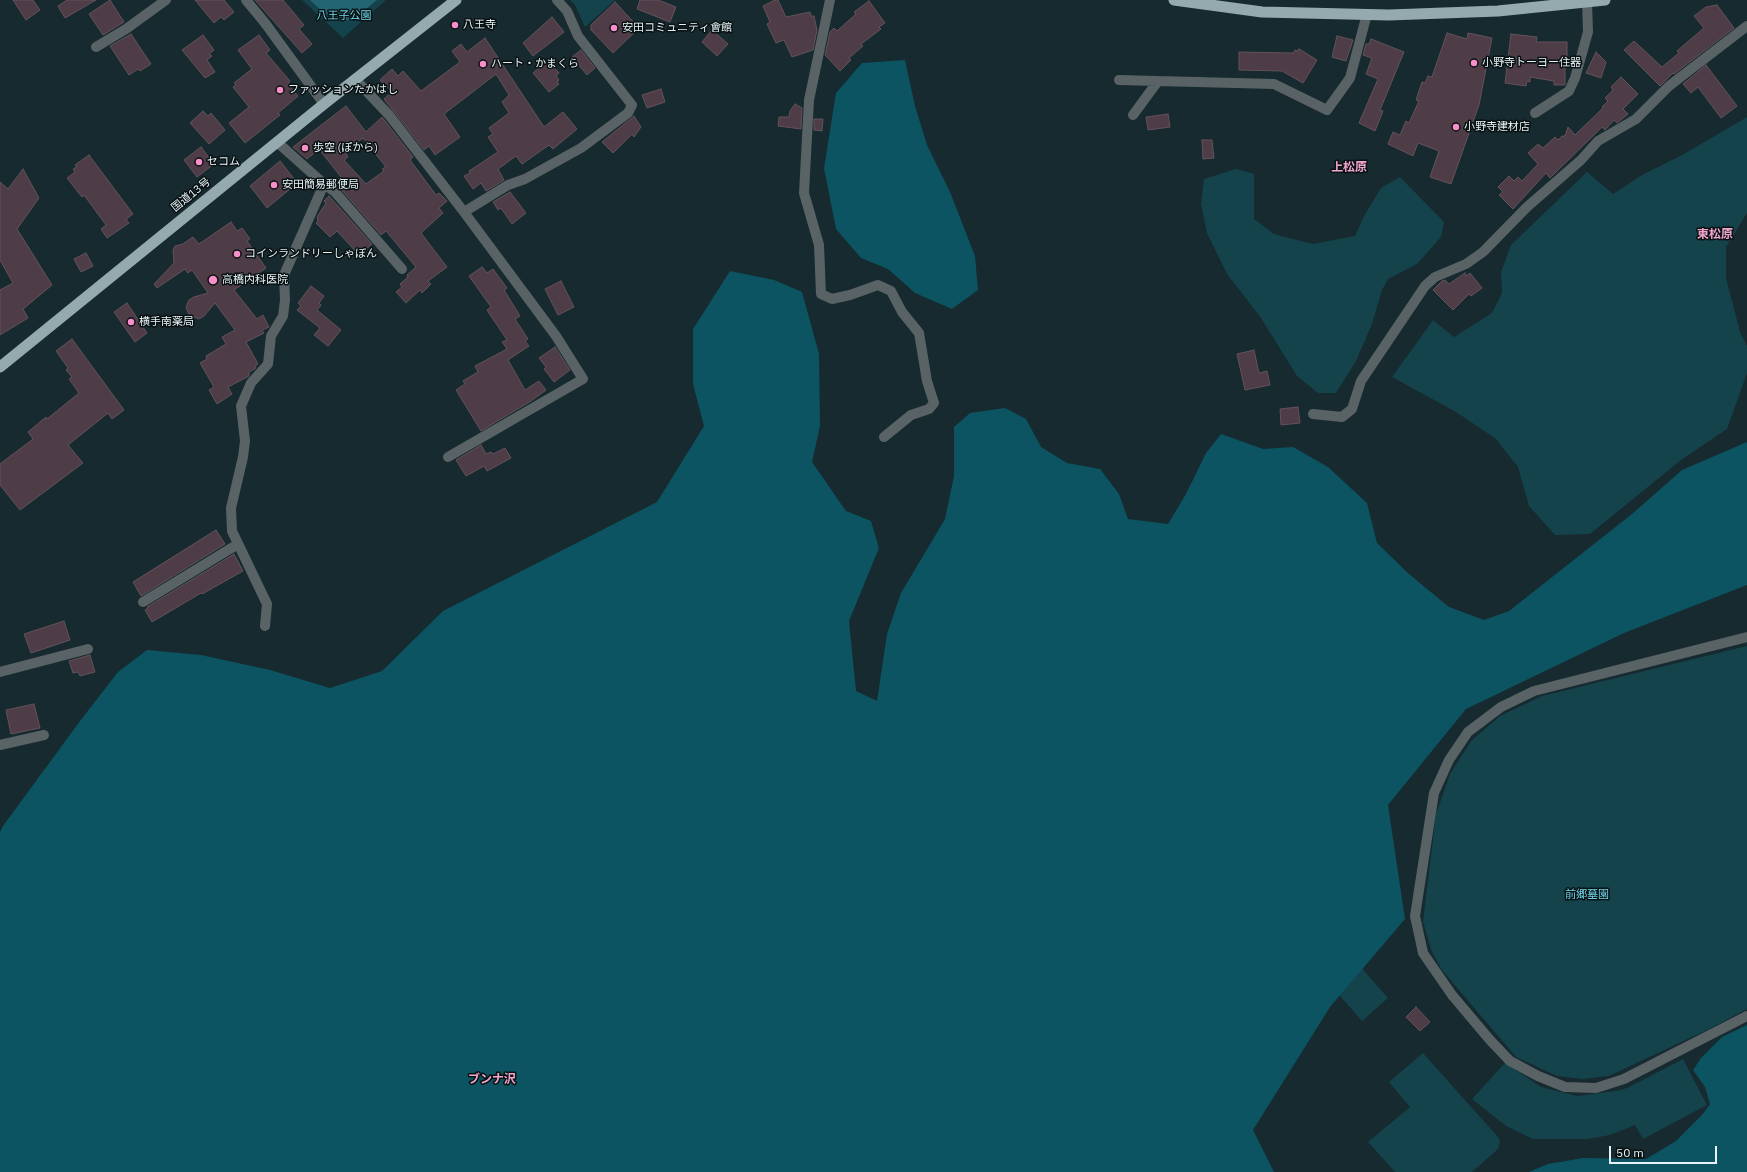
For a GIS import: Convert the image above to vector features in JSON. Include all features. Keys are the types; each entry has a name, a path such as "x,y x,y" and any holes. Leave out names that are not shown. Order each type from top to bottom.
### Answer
{"highway":[{"name":"国道13号","path":"0,367 355,79 456,0"},
{"path":"1174,0 1262,12 1367,14 1464,13 1565,2 1605,0"}],"street":[{"path":"96,47 126,29 166,0"},
{"path":"246,0 265,22 324,104"},
{"path":"464,212 508,185 525,179 581,148 628,113 632,105 578,36 567,11 557,0"},
{"path":"830,0 809,100 804,193 819,245 821,294 832,299 850,295 878,285 891,291 902,312 919,333 927,381 934,403 930,409 911,415 884,437"},
{"path":"1535,113 1569,91 1575,78 1588,32 1586,2"},
{"path":"1119,80 1274,84 1327,110 1350,78 1367,14"},
{"path":"1313,414 1342,417 1352,409 1361,381 1425,286 1435,277 1466,264 1483,252 1527,207 1580,160 1598,141 1636,119 1669,86 1747,26"},
{"path":"355,79 389,115 464,212 556,336 583,379 448,457"},
{"path":"1132,115 1158,81"},
{"path":"277,142 335,192 402,269"},
{"path":"265,626 267,604 232,530 231,508 243,457 244,441 241,406 251,383 268,364 272,336 283,316 285,300 284,275 324,184"},
{"path":"143,602 238,544"},
{"path":"1747,637 1534,691 1501,707 1468,732 1449,760 1434,793 1415,916 1423,953 1452,995 1490,1040 1510,1061 1538,1076 1565,1087 1596,1088 1624,1079 1747,1016"},
{"path":"0,672 88,649"},
{"path":"0,745 44,736"}],"green space":[{"name":"八王子公園","path":"302,0 386,0 343,38"},
{"path":"570,0 615,0 585,27 575,5"},
{"path":"1747,117 1747,213 1726,247 1726,278 1740,332 1747,346 1747,373 1727,429 1681,460 1590,534 1555,535 1529,506 1518,467 1496,439 1456,412 1392,377 1433,320 1454,337 1492,313 1502,293 1501,272 1511,245 1587,172 1613,194 1642,175 1684,154"},
{"path":"1236,169 1254,174 1254,219 1274,234 1313,244 1355,236 1364,216 1381,188 1400,177 1444,222 1441,237 1417,264 1388,279 1382,290 1372,324 1356,361 1336,393 1318,393 1297,376 1261,318 1227,274 1207,233 1201,204 1204,179"},
{"name":"前郷墓園","path":"1747,646 1747,1009 1709,1029 1609,1076 1582,1079 1557,1076 1516,1057 1442,970 1432,952 1423,922 1436,814 1450,774 1471,741 1500,716 1542,696"},
{"path":"1344,948 1388,998 1362,1021 1318,971"},
{"path":"1423,1053 1500,1141 1498,1149 1472,1172 1395,1172 1368,1142 1410,1107 1389,1082"},
{"path":"1683,1059 1707,1105 1643,1139 1635,1125 1610,1135 1588,1139 1533,1139 1506,1126 1472,1099 1505,1063 1541,1087 1577,1096 1616,1091 1627,1088"}],"shaded area":[{"path":"310,0 377,0 351,21 324,13"},
{"path":"905,60 915,106 927,145 950,192 975,256 978,290 952,309 915,293 888,269 861,258 836,229 824,168 836,93 862,63"},
{"path":"730,271 774,280 802,292 819,354 820,426 812,462 846,511 871,521 879,548 849,621 856,691 877,701 887,634 901,593 945,519 954,476 954,427 970,413 1005,408 1026,419 1041,447 1067,463 1100,469 1119,494 1128,519 1168,524 1186,494 1206,453 1221,434 1263,449 1293,447 1328,467 1367,503 1377,543 1409,574 1449,607 1484,620 1509,611 1632,514 1682,470 1747,442 1747,585 1624,633 1466,709 1388,805 1405,919 1330,1007 1253,1130 1274,1172 0,1172 0,832 80,721 118,672 147,650 201,655 270,670 330,688 382,671 443,611 657,502 704,426 693,384 693,329"},
{"path":"1747,1025 1747,1172 1529,1172 1548,1164 1583,1158 1646,1159 1676,1141 1702,1115 1710,1104 1705,1087 1693,1070 1701,1058 1722,1037"}],"building":[{"path":"13,0 33,0 40,10 26,20"},
{"path":"67,0 96,0 65,18 58,6"},
{"path":"110,0 124,22 103,35 89,14"},
{"path":"195,0 224,0 234,12 224,20 221,17 214,23"},
{"path":"255,0 283,0 304,25 299,29 312,44 302,53"},
{"path":"640,0 658,0 676,7 670,22 637,9"},
{"path":"778,0 786,17 810,12 811,16 814,16 817,30 813,50 792,57 784,40 776,43 767,24 770,22 763,6"},
{"path":"869,1 885,23 879,27 881,29 861,44 863,46 849,58 851,60 840,71 825,55 830,32 834,28 837,31 856,14 854,12"},
{"name":"安田コミュニティ會館","path":"615,2 639,28 613,53 591,30 591,25"},
{"path":"1717,5 1734,28 1674,74 1673,73 1660,86 1624,50 1634,41 1662,67 1679,53 1677,51 1704,28 1694,16 1706,7"},
{"path":"552,17 564,32 533,56 523,43"},
{"path":"712,30 728,44 717,56 702,42"},
{"path":"1447,33 1467,39 1468,33 1492,38 1479,105 1451,184 1430,177 1439,151 1418,143 1413,156 1388,144 1393,132 1400,135 1406,121 1409,123 1419,101 1416,100 1422,82 1425,83 1428,76 1432,77"},
{"path":"131,34 151,64 140,71 138,69 129,75 110,46"},
{"path":"1511,34 1537,37 1536,42 1567,42 1565,85 1554,85 1554,81 1530,77 1530,82 1527,81 1526,86 1505,83"},
{"path":"203,35 214,50 209,54 212,56 207,60 215,72 205,78 182,50"},
{"path":"259,35 270,50 266,53 290,81 288,84 298,96 278,113 280,115 245,143 229,123 249,107 233,87 236,85 234,83 252,69 238,50"},
{"path":"1337,36 1353,40 1346,61 1332,57"},
{"path":"485,38 544,127 563,112 577,129 553,149 549,145 522,164 516,156 498,169 504,180 486,191 481,183 473,189 464,176 470,173 469,171 498,152 488,137 493,134 489,128 509,113 502,102 509,95 496,74 444,114 460,137 435,155 429,146 424,150 384,99 392,92 380,80 392,69 398,76 403,71 421,91 460,62 452,51 461,44 467,52"},
{"path":"1371,39 1404,52 1380,110 1383,111 1375,131 1359,123 1378,79 1366,74 1372,58 1363,55 1366,44 1369,44"},
{"path":"1299,49 1317,60 1303,83 1282,71 1239,70 1239,52 1293,53 1295,50 1298,51"},
{"path":"581,50 595,68 587,75 572,57"},
{"path":"1596,52 1606,62 1601,78 1586,73"},
{"path":"548,60 559,73 556,76 559,80 557,82 559,84 549,92 533,73"},
{"path":"1706,65 1737,106 1721,118 1698,87 1691,93 1683,84"},
{"path":"1621,77 1638,94 1623,109 1628,114 1617,123 1614,120 1605,130 1602,127 1550,178 1546,173 1513,209 1499,195 1503,192 1498,187 1509,176 1514,181 1518,177 1522,181 1538,164 1528,153 1538,144 1543,148 1555,137 1558,140 1562,136 1565,136 1568,127 1575,135 1603,108 1602,107 1608,101 1605,98 1613,90 1611,87"},
{"path":"661,89 665,102 647,108 642,95"},
{"path":"795,104 802,108 801,129 778,126 779,117 789,117 790,111"},
{"path":"346,106 366,132 382,117 413,157 410,160 436,195 439,193 447,201 439,208 443,213 421,233 447,267 428,281 431,284 422,293 420,290 406,303 396,292 402,287 400,284 408,277 407,275 416,267 386,231 381,235 339,187 342,184 338,179 341,177 319,149 307,159 293,147","holes":["363,138 386,167 382,169 384,171 366,184 344,160 348,157 345,152"]},
{"path":"203,111 208,116 211,113 225,130 209,144 190,123"},
{"path":"1168,114 1170,127 1148,130 1146,117"},
{"path":"634,116 641,127 634,137 632,134 613,153 602,142"},
{"path":"814,119 823,119 822,131 814,130"},
{"path":"1202,140 1212,140 1214,158 1203,159"},
{"name":"セコム","path":"201,147 214,164 197,177 184,160"},
{"path":"89,155 133,214 126,219 129,223 107,238 101,229 106,225 84,195 82,197 67,178 75,172 73,169 77,167 75,165"},
{"path":"280,161 295,180 294,181 296,184 267,208 250,186"},
{"path":"23,169 39,198 17,229 52,285 23,309 28,318 0,335 0,290 13,283 0,260 0,182 8,189"},
{"path":"510,192 526,213 512,224 501,208 498,210 493,202"},
{"path":"329,196 372,244 359,255 337,231 330,237 316,223 318,221 317,217 326,203 324,201"},
{"path":"231,222 237,231 242,228 250,239 247,241 266,268 234,290 257,319 263,315 269,327 262,330 264,333 246,342 258,364 255,366 256,368 249,372 249,376 228,387 232,394 217,404 209,390 214,387 200,363 207,359 206,356 226,344 222,337 235,330 215,303 204,316 199,319 189,315 186,307 189,300 208,293 192,270 188,273 185,269 157,288 154,284 174,263 173,250 175,246 183,244 193,237 199,244"},
{"path":"86,253 93,266 81,272 74,259"},
{"path":"482,267 487,273 493,269 507,288 504,290 520,316 515,319 528,339 525,341 529,346 508,360 525,390 539,381 546,390 531,401 481,431 456,390 465,384 463,381 478,372 475,366 507,349 502,342 507,340 487,310 491,307 469,276"},
{"path":"1465,273 1466,276 1470,273 1482,288 1471,296 1469,294 1453,310 1433,290 1442,281 1445,280 1449,284"},
{"path":"561,281 574,307 558,315 545,289"},
{"path":"311,286 324,296 319,303 321,305 317,310 341,330 328,346 314,335 320,328 297,310 301,306 298,303"},
{"name":"横手南薬局","path":"127,303 147,333 135,342 114,312"},
{"path":"72,339 124,410 112,419 108,413 68,445 83,463 20,510 0,485 0,464 33,439 28,432 46,417 47,419 79,393 69,379 72,377 66,370 68,368 56,351"},
{"path":"555,347 570,370 554,382 544,369 546,367 539,358"},
{"path":"1254,350 1259,373 1267,371 1270,385 1245,390 1237,354"},
{"path":"1298,407 1300,423 1281,425 1280,409"},
{"path":"481,445 486,454 491,452 493,454 505,448 511,458 487,471 484,466 466,476 456,460"},
{"path":"216,530 225,544 141,596 133,582"},
{"path":"234,554 243,571 202,594 201,593 152,622 145,610 148,608 147,607"},
{"path":"64,621 70,640 31,653 24,634"},
{"path":"90,655 95,672 80,676 78,672 73,673 69,661"},
{"path":"34,704 40,728 11,734 6,710"},
{"path":"1416,1007 1430,1022 1420,1031 1406,1017"}],"place":[{"name":"八王寺","path":"455,25"},
{"name":"安田コミュニティ會館","path":"614,28"},
{"name":"小野寺トーヨー住器","path":"1474,63"},
{"name":"ハート・かまくら","path":"483,64"},
{"name":"ファッションたかはし","path":"280,90"},
{"name":"小野寺建材店","path":"1456,127"},
{"name":"歩空 (ぽから)","path":"305,148"},
{"name":"セコム","path":"199,162"},
{"name":"安田簡易郵便局","path":"274,185"},
{"name":"コインランドリーしゃぼん","path":"237,254"},
{"name":"高橋内科医院","path":"213,280"},
{"name":"横手南薬局","path":"131,322"}],"district":[{"name":"上松原","path":"1349,168"},
{"name":"東松原","path":"1715,235"},
{"name":"ブンナ沢","path":"492,1080"}]}
